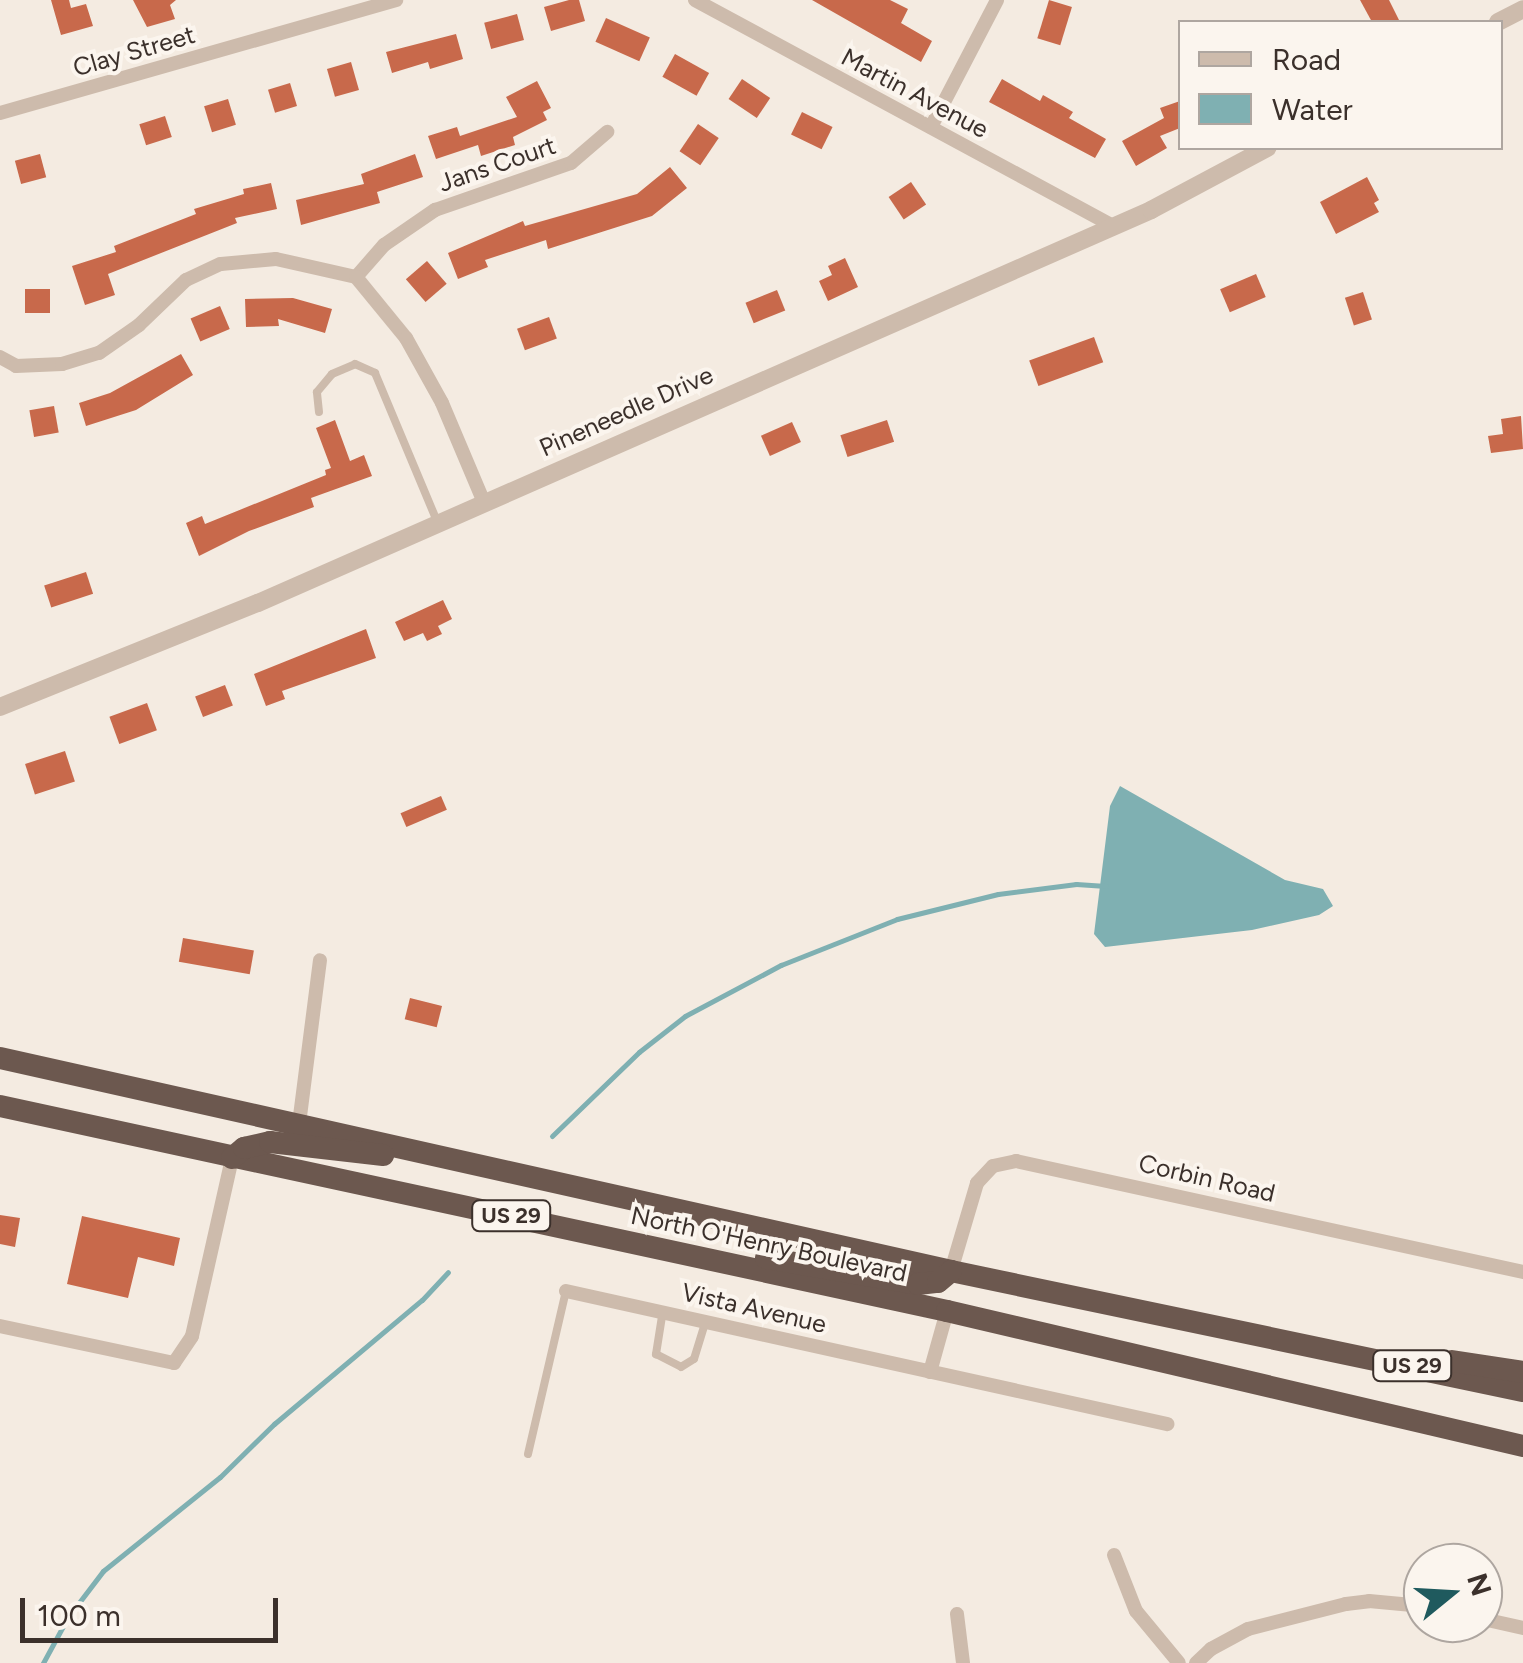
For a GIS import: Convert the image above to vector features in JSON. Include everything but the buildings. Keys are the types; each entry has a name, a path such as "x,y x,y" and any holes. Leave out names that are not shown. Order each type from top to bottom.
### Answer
{"highway":[{"name":"North O'Henry Boulevard","path":"0,1058 951,1271 1523,1390"},
{"name":"North O'Henry Boulevard","path":"0,1106 947,1311 1523,1446"},
{"path":"232,1158 244,1148 270,1142 489,1168"},
{"path":"649,1245 817,1264 918,1284 938,1282 951,1271"},
{"path":"1301,1342 1523,1372"}],"street":[{"name":"Clay Street","path":"0,112 396,0"},
{"name":"Martin Avenue","path":"694,0 1112,226"},
{"path":"931,127 998,0"},
{"name":"Jans Court","path":"356,278 384,245 435,210 571,164 607,132"},
{"name":"Pineneedle Drive","path":"0,707 258,603 483,500 1112,226 1263,150"},
{"path":"0,357 16,366 46,365 100,352 139,325 186,280 221,264 276,259 356,278 406,338 442,403 483,500"},
{"path":"299,1124 320,960"},
{"path":"0,1326 174,1363 192,1336 232,1158"},
{"name":"Corbin Road","path":"951,1271 977,1183 993,1166 1016,1161 1523,1272"},
{"name":"Vista Avenue","path":"566,1291 1166,1424"},
{"path":"930,1372 947,1311"},
{"path":"1114,1554 1136,1612 1179,1663"},
{"path":"1196,1663 1211,1649 1248,1629 1369,1600 1403,1604"},
{"path":"957,1614 963,1663"}],"lane":[{"path":"319,412 317,392 332,374 355,364 374,373 437,522"},
{"path":"528,1454 566,1291"},
{"path":"663,1310 656,1354 660,1360 681,1366 694,1359 706,1320"}],"water":[{"path":"1120,786 1285,880 1323,889 1333,906 1319,915 1252,930 1105,947 1094,934 1110,806"}],"waterway":[{"path":"552,1136 639,1052 685,1016 781,965 897,919 998,894 1076,884 1106,886"},
{"path":"43,1663 68,1617 103,1571 220,1477 274,1424 422,1300 448,1272"}]}
